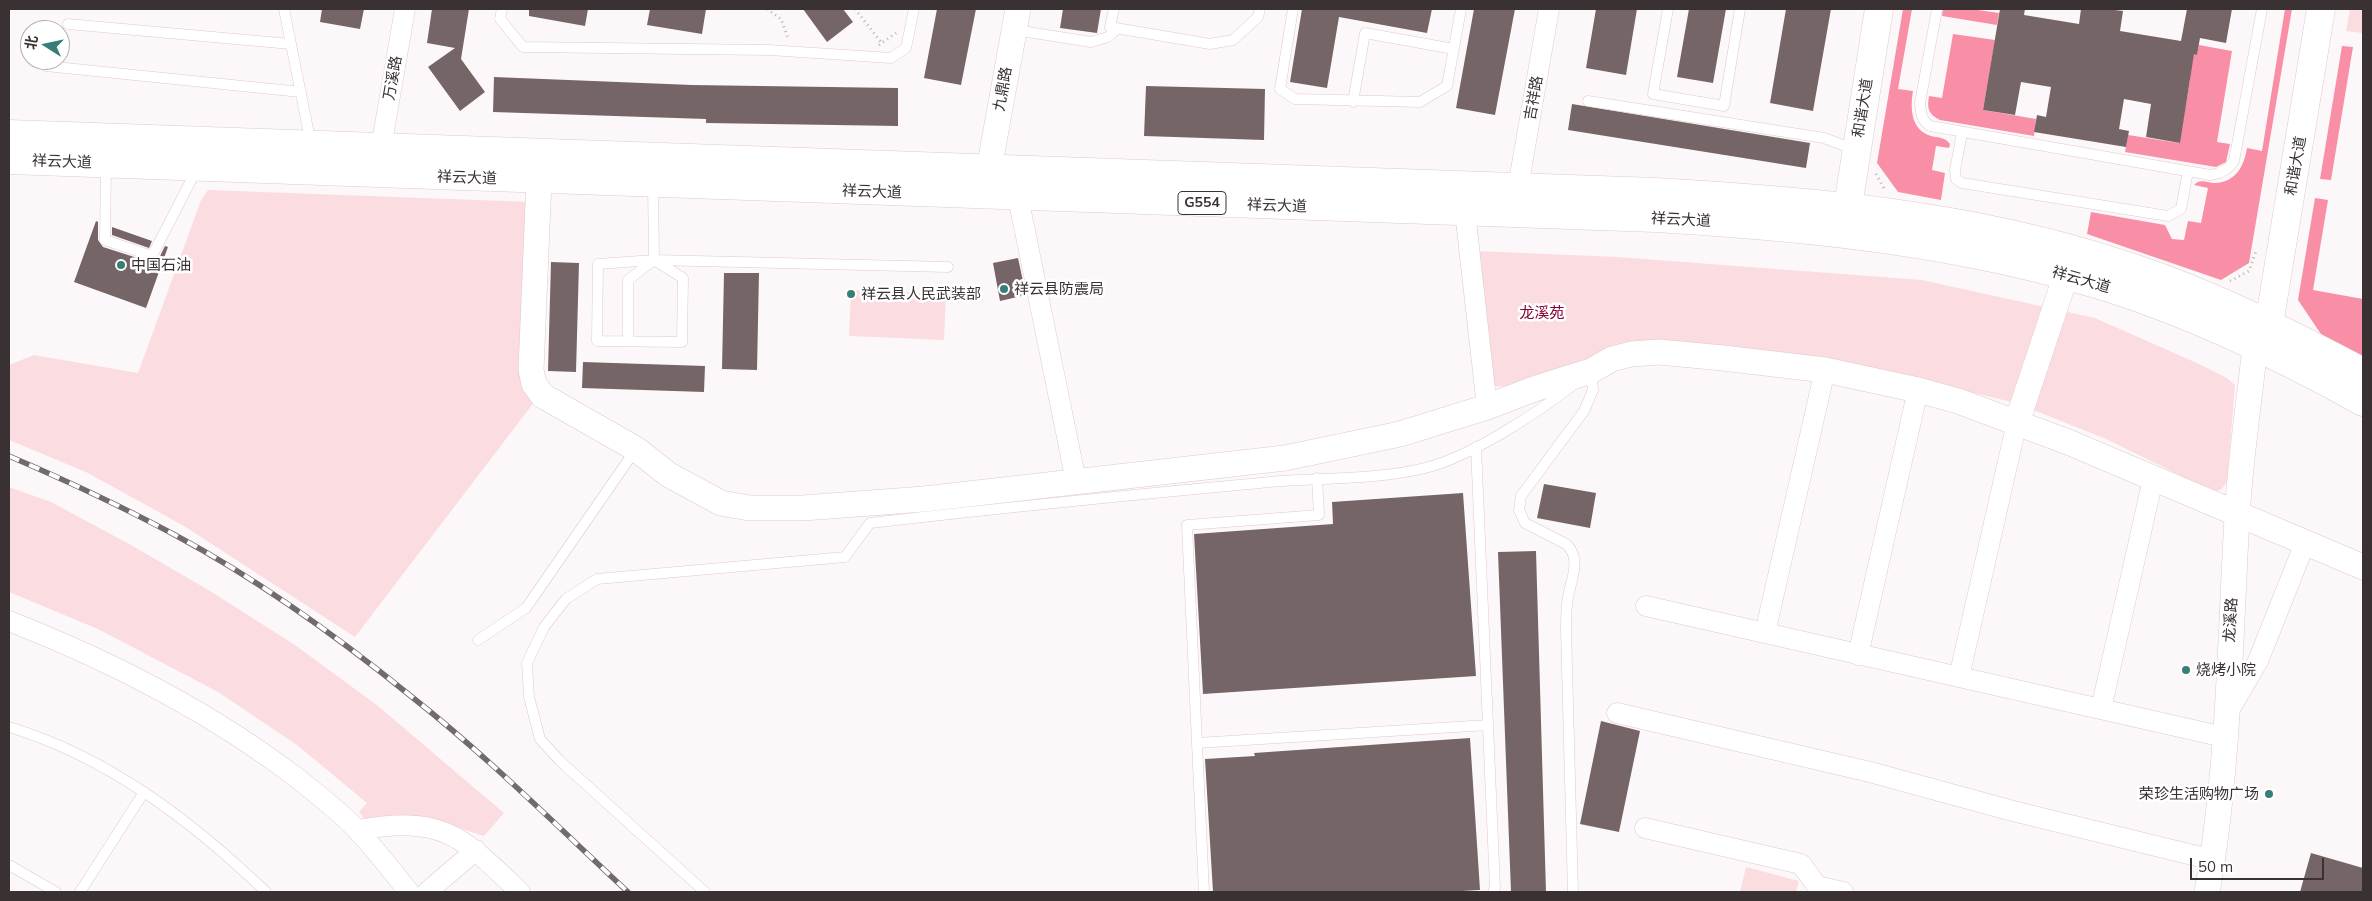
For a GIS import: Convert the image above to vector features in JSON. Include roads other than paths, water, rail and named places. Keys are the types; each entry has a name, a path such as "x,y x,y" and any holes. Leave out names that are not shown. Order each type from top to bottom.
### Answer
{"main road":[{"name":"和谐大道","path":"1848,206 1879,9"},
{"name":"和谐大道","path":"2255,347 2268,324 2321,9"},
{"name":"祥云大道","path":"9,134 989,169 1517,200 1684,220 1827,231 1957,250 2066,275 2147,301 2192,319 2255,347 2363,402"},
{"path":"378,174 381,148"},
{"name":"祥云大道","path":"9,160 1466,212 1517,200 1745,197 1848,206 1962,224 2068,248 2156,276 2203,294 2268,324 2363,372"},
{"path":"986,196 989,169"}],"street":[{"name":"万溪路","path":"381,148 405,9"},
{"name":"吉祥路","path":"1517,200 1549,9"},
{"name":"九鼎路","path":"989,169 1016,19"},
{"path":"539,180 530,370 532,381 543,396 636,449 669,475 721,503 749,508 803,508 924,499 1285,458 1384,438 1487,407 1534,389 1591,371 1612,359 1643,352 1723,358 1825,370 1918,390 2017,422 2363,567"},
{"path":"1018,197 1076,481"},
{"path":"1466,212 1487,407"},
{"path":"1959,677 2017,422 2066,275"},
{"name":"龙溪路","path":"2207,892 2213,860 2225,726 2237,514 2255,347"},
{"path":"1765,633 1825,370"},
{"path":"1858,654 1918,390"},
{"path":"2101,709 2153,480"},
{"path":"1646,606 2101,709 2225,726 2258,662 2305,543"},
{"path":"9,621 120,671 211,720 288,772 358,830 409,892"},
{"path":"1617,713 1870,772 2013,811 2213,860"},
{"path":"358,830 386,826 419,825 453,836 476,850 520,892"},
{"path":"1645,828 1801,864 1817,886 1843,892"},
{"path":"427,892 476,850"}],"lane":[{"path":"284,9 311,145"},
{"path":"502,9 500,19 523,47 793,51 891,58 906,48 914,9"},
{"path":"1114,9 1110,28 1210,44 1233,40 1258,18 1260,9"},
{"path":"1292,9 1280,89 1295,99 1353,102 1420,102 1447,86 1461,9"},
{"path":"1668,9 1653,94 1724,106 1740,9"},
{"path":"1937,9 1920,103 1924,122 1930,126 2188,171 2218,174 2230,168 2234,162 2262,9"},
{"path":"1016,19 1091,42 1108,37 1117,29"},
{"path":"70,24 291,44"},
{"path":"1353,102 1365,33 1454,49"},
{"path":"70,68 301,92"},
{"path":"1588,101 1824,138 1856,150"},
{"path":"1962,133 1955,170 1956,179 1962,183 1972,185 2168,216 2182,209 2188,171"},
{"path":"106,164 105,240 152,256 198,168"},
{"path":"653,184 654,260"},
{"path":"654,260 683,278 682,342 597,341 598,264 654,260 948,267"},
{"path":"628,341 628,280 654,260"},
{"path":"705,892 560,761 540,739 529,697 527,663 544,628 566,599 597,579 844,557 870,523 1017,506 1317,478 1393,473 1427,468 1476,447 1541,410 1591,371 1594,386 1588,403 1574,427 1525,490 1519,506 1521,518 1525,523 1566,544 1574,558 1566,629 1573,892"},
{"path":"1476,447 1495,888 1493,892"},
{"path":"478,640 526,608 636,449"},
{"path":"1204,892 1187,525 1319,515 1317,478"},
{"path":"1197,743 1488,725"},
{"path":"9,727 87,758 144,792 224,852 266,892"},
{"path":"80,892 144,792"},
{"path":"9,865 56,892"}],"railway":[{"path":"9,456 93,494 206,552 267,590 327,631 468,744 628,892"}],"place":[{"name":"中国石油","path":"121,265"},
{"name":"祥云县防震局","path":"1004,289"},
{"name":"祥云县人民武装部","path":"851,294"},
{"name":"烧烤小院","path":"2186,670"},
{"name":"荣珍生活购物广场","path":"2269,794"}],"park label":[{"name":"龙溪苑","path":"1542,313"}]}
